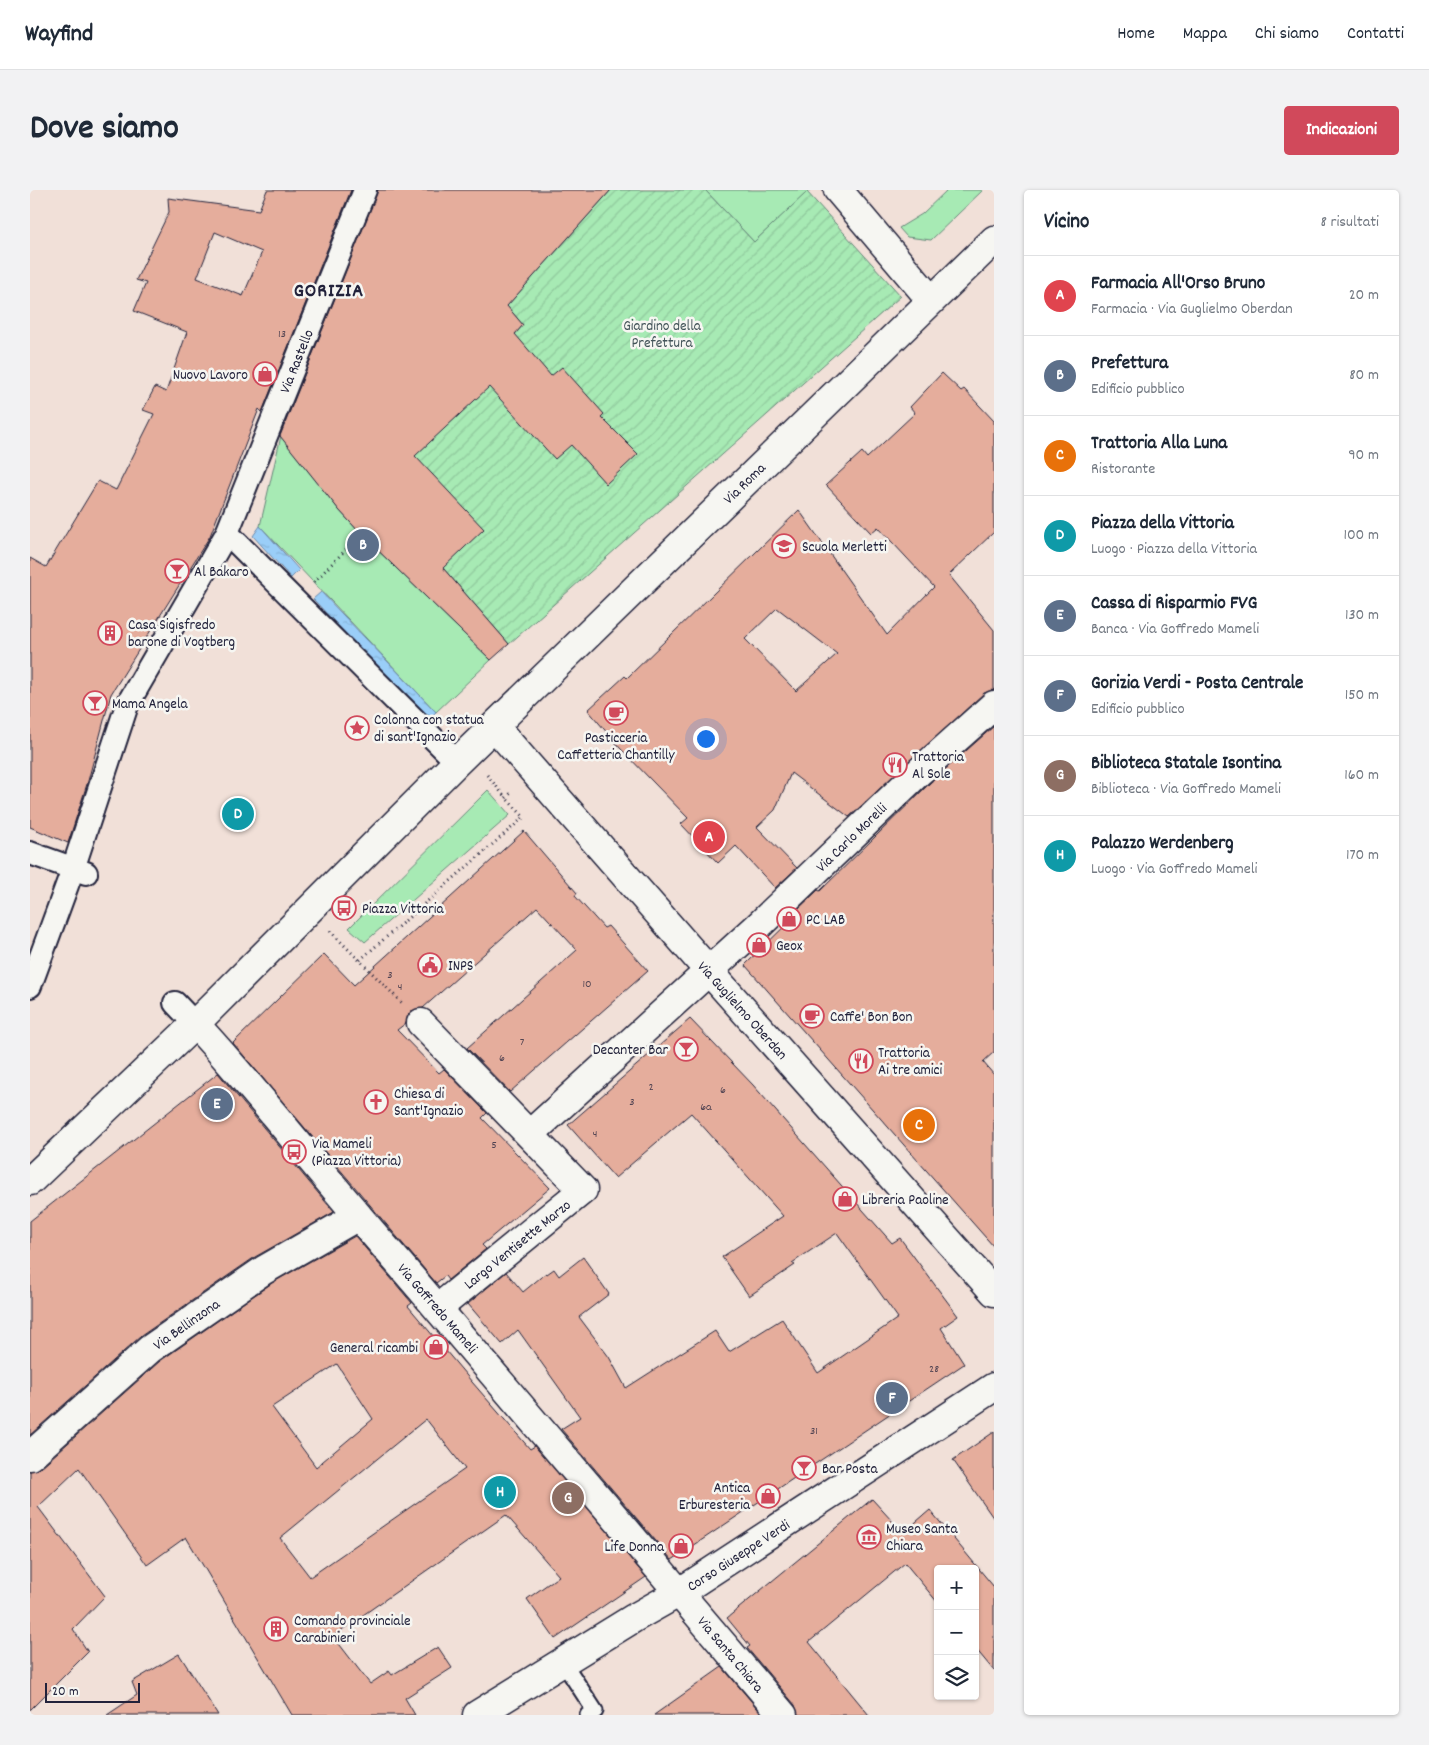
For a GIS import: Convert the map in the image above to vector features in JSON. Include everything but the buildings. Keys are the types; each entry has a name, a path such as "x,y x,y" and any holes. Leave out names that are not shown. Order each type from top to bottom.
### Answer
{"main road":[{"path":"838,190 931,300"},
{"name":"Via Roma","path":"30,1181 195,1024 457,762 994,240"},
{"name":"Via Carlo Morelli","path":"708,970 756,928 920,771 994,705"},
{"name":"Via Guglielmo Oberdan","path":"495,727 994,1292"},
{"path":"530,1134 708,970"},
{"name":"Largo Ventisette Marzo","path":"421,1023 583,1190 438,1308"},
{"name":"Via Goffredo Mameli","path":"195,1024 233,1065 358,1216 680,1592"},
{"name":"Via Bellinzona","path":"30,1456 150,1349 264,1270 358,1216"},
{"name":"Corso Giuseppe Verdi","path":"477,1715 680,1592 994,1387"},
{"name":"Via Santa Chiara","path":"680,1592 783,1715"}],"street":[{"name":"Via Rastello","path":"30,986 80,871 128,705 227,538 365,190"},
{"path":"227,538 296,600 457,762"},
{"path":"30,853 80,871"},
{"path":"175,1003 195,1024"}],"lane":[{"path":"563,1662 595,1711 588,1715"}],"path":[{"path":"296,600 361,534"},
{"path":"360,960 524,817 506,798"},
{"path":"330,930 421,1023"}],"green space":[{"name":"Giardino della Prefettura","path":"611,190 705,190 754,242 807,192 901,296 509,644 443,568 415,456 523,325 507,306"},
{"path":"705,190 810,190 754,242"},
{"path":"947,190 983,190 931,240 907,237 899,228 922,214"},
{"path":"281,436 339,510 361,534 491,660 436,712 260,526"},
{"path":"488,790 510,815 365,942 349,928"}],"water":[{"path":"260,526 299,570 291,578 253,536"},
{"path":"321,592 436,712 427,720 313,599"}],"place":[{"name":"Nuovo Lavoro","path":"265,374"},
{"name":"Prefettura","path":"363,545"},
{"name":"Scuola Merletti","path":"784,546"},
{"name":"Al Bakaro","path":"177,571"},
{"name":"Casa Sigisfredo barone di Vogtberg","path":"110,633"},
{"name":"Mama Angela","path":"95,703"},
{"name":"Pasticceria Caffetteria Chantilly","path":"616,713"},
{"name":"Colonna con statua di sant'Ignazio","path":"357,728"},
{"name":"Trattoria Al Sole","path":"895,765"},
{"name":"Piazza della Vittoria","path":"238,814"},
{"name":"Farmacia All'Orso Bruno","path":"709,837"},
{"name":"Piazza Vittoria","path":"344,908"},
{"name":"PC LAB","path":"789,919"},
{"name":"Geox","path":"759,945"},
{"name":"INPS","path":"430,965"},
{"name":"Caffe' Bon Bon","path":"812,1016"},
{"name":"Decanter Bar","path":"686,1049"},
{"name":"Trattoria Ai tre amici","path":"861,1061"},
{"name":"Chiesa di Sant'Ignazio","path":"376,1102"},
{"name":"Cassa di Risparmio FVG","path":"217,1104"},
{"name":"Trattoria Alla Luna","path":"919,1125"},
{"name":"Via Mameli (Piazza Vittoria)","path":"294,1152"},
{"name":"Libreria Paoline","path":"845,1199"},
{"name":"General ricambi","path":"436,1347"},
{"name":"Gorizia Verdi - Posta Centrale","path":"892,1398"},
{"name":"Bar Posta","path":"804,1468"},
{"name":"Palazzo Werdenberg","path":"500,1492"},
{"name":"Antica Erburesteria","path":"768,1496"},
{"name":"Biblioteca Statale Isontina","path":"568,1498"},
{"name":"Museo Santa Chiara","path":"869,1537"},
{"name":"Life Donna","path":"681,1546"},
{"name":"Comando provinciale Carabinieri","path":"276,1629"}],"district":[{"name":"GORIZIA","path":"329,289"}]}
